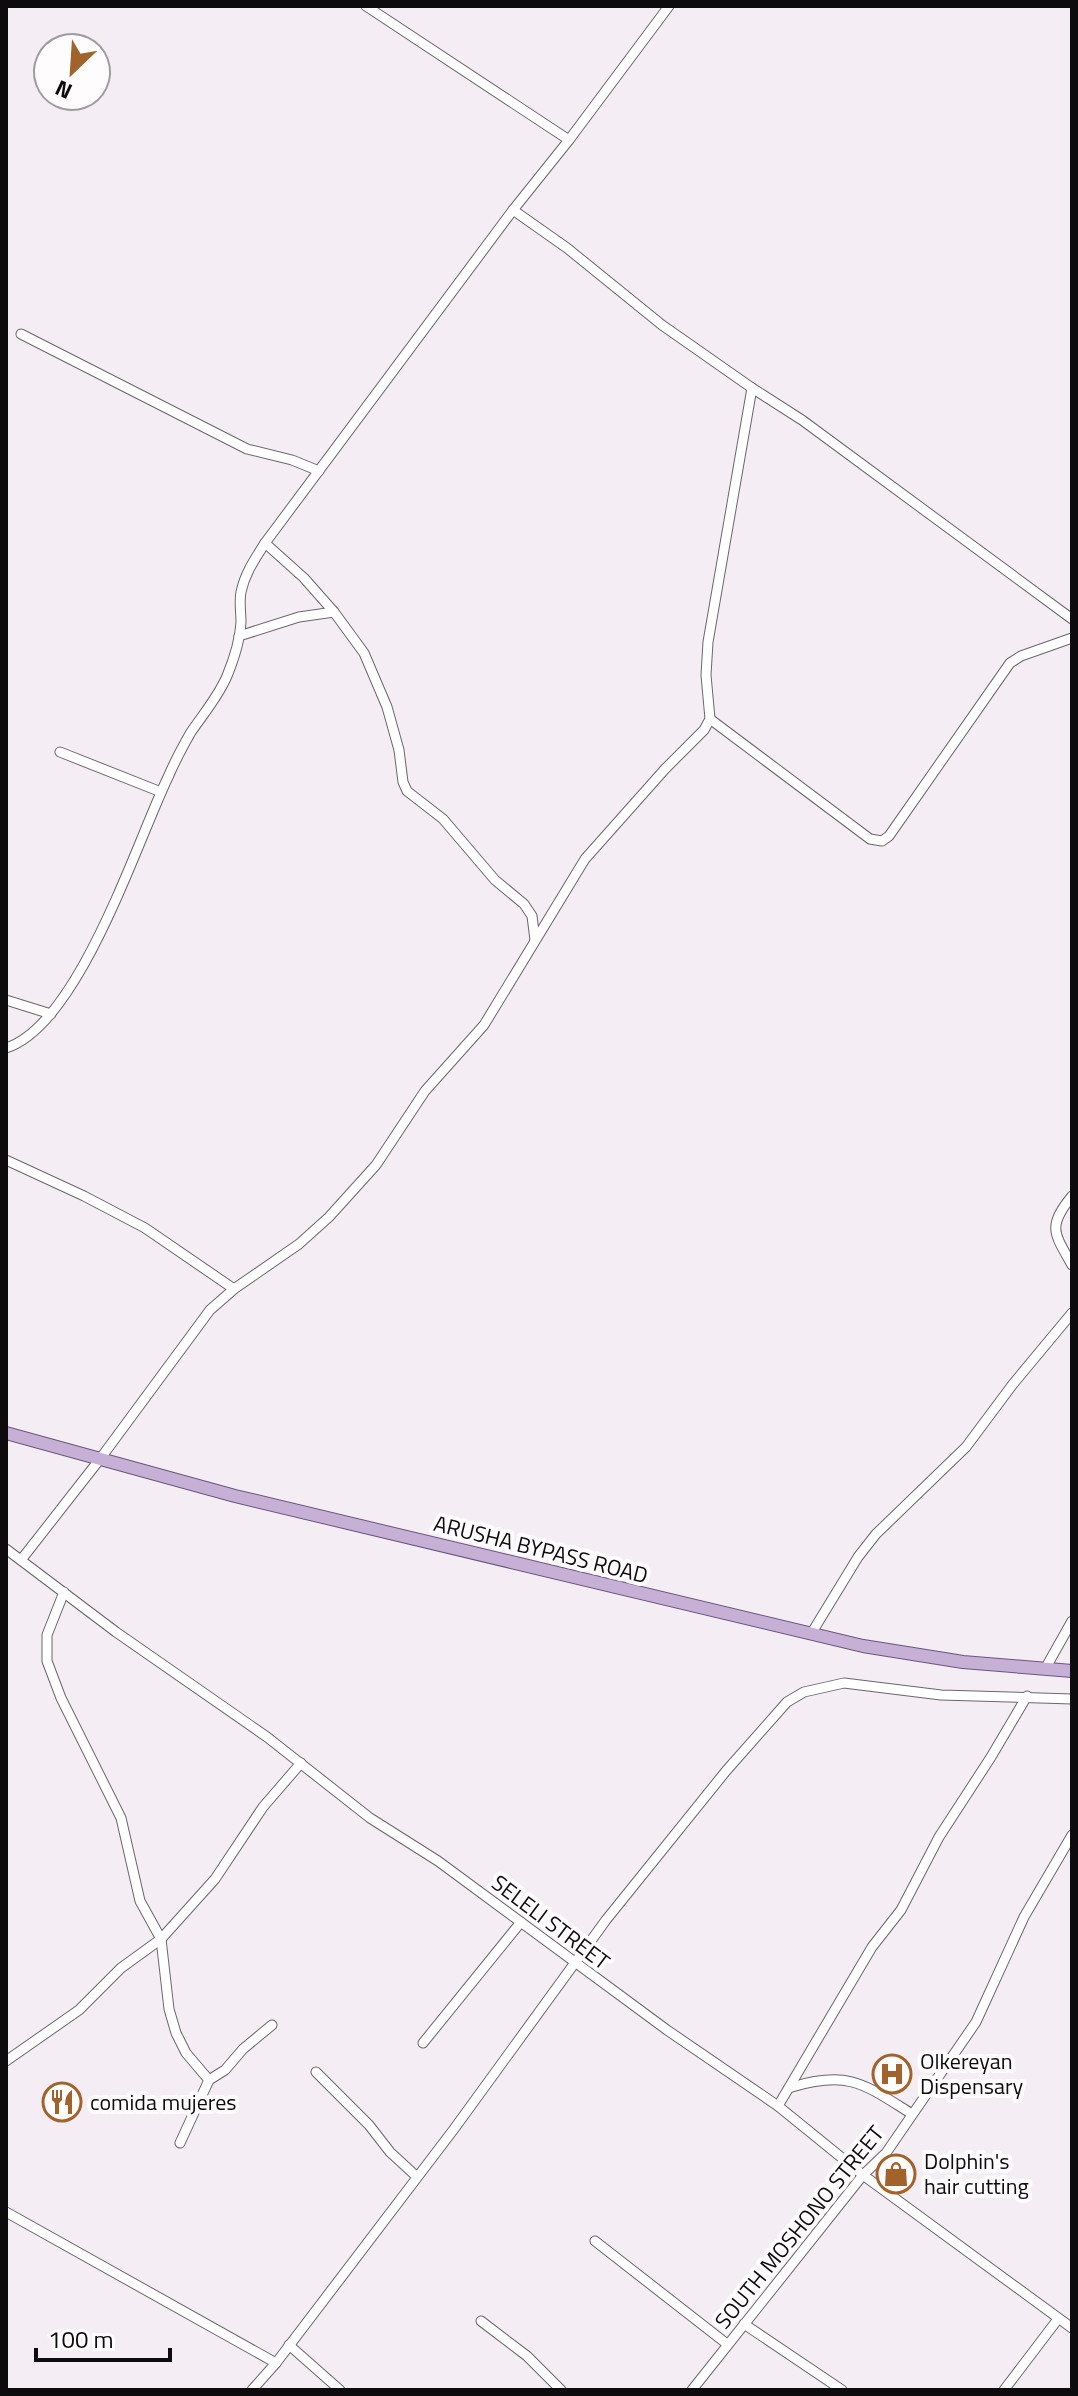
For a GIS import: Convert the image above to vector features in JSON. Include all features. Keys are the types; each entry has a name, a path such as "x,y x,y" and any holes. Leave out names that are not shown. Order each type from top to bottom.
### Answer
{"main road":[{"name":"ARUSHA BYPASS ROAD","path":"6,1433 235,1496 811,1634 911,1655 1072,1671"}],"street":[{"path":"366,6 569,140"},
{"path":"6,1048 25,1040 51,1014 77,977 94,944 161,792 192,732 220,691 239,636 241,591 250,567 265,543 669,6"},
{"path":"513,210 567,248 662,325 802,420 1072,619"},
{"path":"21,334 247,449 292,460 319,471"},
{"path":"21,1560 210,1310 234,1289 299,1244 329,1217 376,1165 425,1091 484,1025 585,859 665,769 697,739 710,719 706,675 708,642 752,388"},
{"path":"265,543 304,578 364,653 396,736 407,791 443,819 495,880 524,904 532,916 535,940"},
{"path":"239,636 299,617 334,612"},
{"path":"710,719 870,839 882,841 889,836 1010,663 1072,638"},
{"path":"60,752 161,792"},
{"path":"6,1000 51,1014"},
{"path":"6,1160 145,1228 234,1289"},
{"path":"1072,1196 1058,1213 1055,1228 1072,1265"},
{"path":"811,1634 858,1557 876,1534 966,1447 1072,1313"},
{"name":"SELELI STREET","path":"6,1549 116,1632 301,1763 370,1818 438,1861 667,2030 778,2106 863,2175 1072,2328"},
{"path":"64,1592 47,1635 47,1661 61,1698 121,1818 140,1901 161,1939 169,2009 176,2033 186,2053 209,2080"},
{"path":"1045,1669 1072,1621"},
{"path":"252,2390 276,2363 606,1920 726,1771 794,1697 844,1683 941,1695 1072,1699"},
{"path":"778,2106 872,1947 901,1910 939,1837 1027,1696"},
{"path":"6,2061 79,2010 121,1968 161,1939 209,1886 263,1807 301,1763"},
{"name":"SOUTH MOSHONO STREET","path":"692,2390 863,2175 880,2161 976,2022 1024,1917 1072,1835"},
{"path":"423,2043 521,1922"},
{"path":"180,2143 209,2080 225,2070 243,2049 272,2025"},
{"path":"316,2072 416,2176"},
{"path":"792,2087 819,2079 837,2078 873,2090 912,2114"},
{"path":"6,2212 276,2363"},
{"path":"595,2241 727,2344"},
{"path":"1004,2390 1058,2319"},
{"path":"481,2321 527,2356 561,2390"},
{"path":"744,2324 842,2390"},
{"path":"289,2345 340,2390"}],"place":[{"name":"Olkereyan Dispensary","path":"892,2074"},
{"name":"comida mujeres","path":"62,2102"},
{"name":"Dolphin's hair cutting","path":"896,2174"}]}
